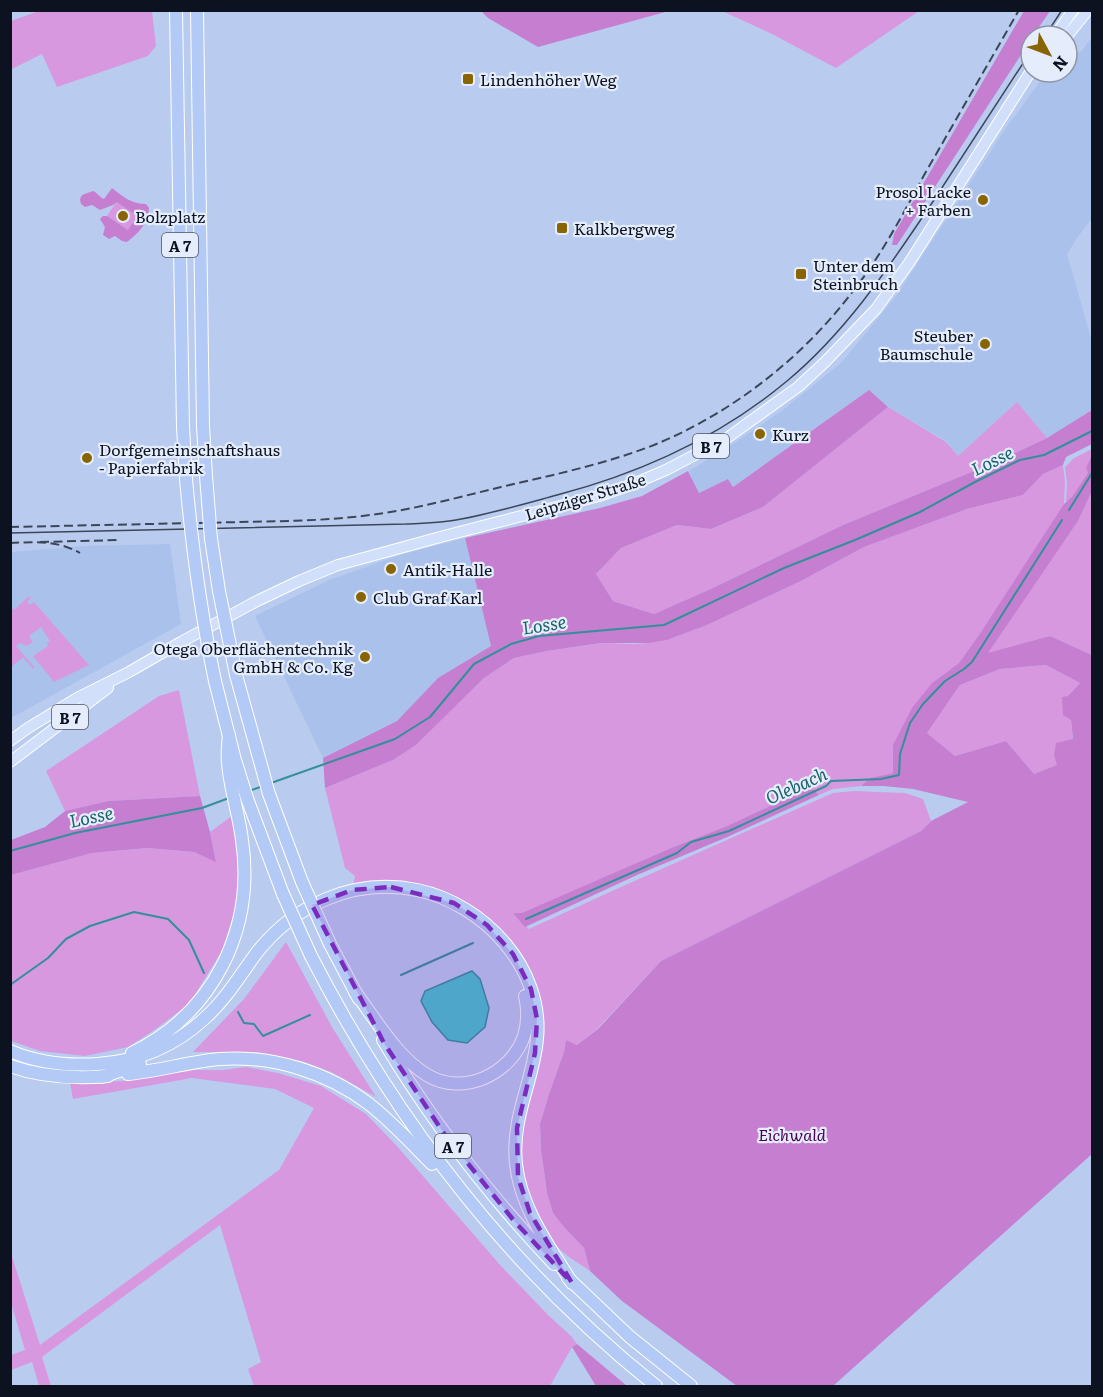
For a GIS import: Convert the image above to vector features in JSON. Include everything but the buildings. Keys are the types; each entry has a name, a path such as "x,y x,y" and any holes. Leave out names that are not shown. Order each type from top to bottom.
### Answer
{"highway":[{"name":"A 7","path":"176,10 186,479 196,574 207,645 229,735 232,761 283,894 311,956 337,1006 388,1091 428,1149 471,1204 513,1251 558,1299 656,1386"},
{"name":"A 7","path":"197,10 203,426 211,539 236,675 279,822 302,882 355,992 407,1079 467,1164 515,1222 572,1283 637,1343 691,1386"},
{"path":"100,1070 154,1040 188,1012 219,971 232,944 242,911 245,874 232,761"},
{"path":"10,1066 48,1075 81,1078 166,1046 193,1028 216,1007 273,935 292,918 314,904 345,892 378,887 404,888 430,893 477,916 497,934 520,965 531,989 537,1019 537,1037 519,1112 515,1146 518,1177 530,1213 572,1283"},
{"path":"100,1070 134,1067 154,1059 196,1034 220,1011 267,949 286,930 323,906 340,899 365,894 391,892 428,898 468,917 483,929 508,957 520,980 527,1005 526,1026 519,1047 497,1072 467,1083 445,1082 435,1080 408,1060 355,992"},
{"path":"10,1051 49,1063 136,1073 196,1061 222,1059 255,1059 285,1064 343,1087 370,1105 471,1204"}],"main road":[{"path":"1063,24 1073,10"},
{"path":"1077,24 1088,10"},
{"name":"Leipziger Straße","path":"10,741 78,698 257,601 299,581 328,569 444,536 599,496 666,470 727,438 798,387 876,309 909,263 1022,84"},
{"name":"Leipziger Straße","path":"10,762 129,672"}],"highlighted area":[{"path":"391,887 454,903 487,925 513,954 531,989 537,1019 535,1053 517,1128 518,1177 530,1213 572,1283 515,1222 445,1135 384,1043 312,905 352,890"}],"shaded area":[{"path":"39,11 152,11 156,46 148,56 57,87 42,54 12,69 11,65 11,21"},
{"path":"722,11 919,11 836,68"},
{"path":"1092,37 1092,218 1067,254 1092,342 1092,410 1047,438 1017,402 958,456 946,441 888,407 869,390 733,487 728,479 699,493 689,471 784,409 841,363 896,296 1008,125 1038,84 1079,84 1079,52"},
{"name":"Bolzplatz","path":"117,201 138,216 128,230 107,216"},
{"path":"1017,402 1047,438 998,461 843,525 654,614 613,601 596,574 621,548 677,525 711,529 763,507 888,407 946,442 958,456"},
{"path":"1092,449 1092,455 1086,468 1088,473 1072,498 1066,502 1065,467 1074,458"},
{"path":"1063,465 1065,482 1063,507 959,663 932,683 893,745 893,773 870,778 861,786 833,789 819,795 811,787 727,826 671,848 522,914 513,913 529,929 833,793 854,791 905,793 923,799 931,821 921,831 661,961 598,1028 577,1045 566,1040 540,1124 541,1150 547,1193 553,1213 584,1248 590,1271 557,1247 539,1219 525,1184 521,1164 521,1128 541,1038 518,954 443,895 353,887 355,876 345,868 325,788 393,760 416,745 484,678 514,658 602,643 633,644 667,640 707,625 801,581 864,547 967,509 1023,495 1043,474"},
{"path":"1092,491 1092,655 1050,636 987,654 1078,521"},
{"path":"465,538 491,646 438,678 397,721 323,758 255,616 329,580 400,555"},
{"path":"170,544 181,624 11,718 11,552 83,546"},
{"path":"29,596 31,598 27,602 30,605 34,602 89,665 54,682 33,656 48,646 47,643 50,641 41,627 29,636 33,642 26,646 20,643 16,646 34,667 33,669 23,657 11,667 11,606 14,610"},
{"path":"1046,665 1080,683 1068,696 1073,740 1058,765 1034,774 1006,741 955,756 927,733 960,685 1000,669"},
{"path":"179,690 200,796 108,801 65,811 46,771 159,696"},
{"path":"232,816 238,852 239,896 222,951 189,1004 128,1047 85,1056 40,1051 11,1041 11,875 92,853 149,848 194,852 216,861 210,832"},
{"path":"286,942 332,1027 376,1097 331,1072 302,1061 257,1052 193,1052 244,999"},
{"path":"472,971 480,979 489,1008 485,1027 467,1043 448,1040 432,1022 421,1001 425,991"},
{"path":"246,1067 278,1073 321,1086 366,1114 396,1145 501,1266 577,1344 572,1347 550,1386 254,1386 248,1369 261,1362 220,1225 42,1357 51,1386 39,1386 32,1362 11,1370 11,1355 25,1350 11,1303 10,1250 40,1345 279,1170 314,1108 275,1089 192,1078 73,1099 70,1083 123,1081 193,1070"}],"green space":[{"path":"481,11 669,11 538,47 488,18"},
{"path":"1024,11 1050,11 1041,24 1019,24 1019,58 897,245 892,245 894,234"},
{"path":"112,188 136,203 146,204 149,208 142,227 127,242 115,236 109,239 103,235 105,227 100,219 107,216 128,230 137,216 117,202 100,210 92,205 85,207 81,204 82,195 93,191 104,199"},
{"path":"869,390 888,407 763,507 711,529 677,525 621,548 596,574 613,601 654,614 843,525 998,461 1047,438 1092,410 1092,444 1066,457 1063,465 1043,474 1023,495 967,509 864,547 801,581 707,625 667,640 650,643 601,643 514,658 484,678 416,745 393,760 325,788 323,758 397,721 438,678 491,646 465,538 600,508 642,496 688,471 699,493 728,479 733,487"},
{"name":"Eichwald","path":"1092,455 1092,491 1078,521 988,653 1050,636 1092,655 1092,1154 833,1386 737,1386 622,1301 590,1271 584,1248 553,1213 547,1193 540,1124 566,1040 577,1045 599,1028 661,961 921,831 931,821 968,802 913,789 861,786 870,778 893,773 893,745 912,708 932,683 959,663 1064,504 1072,497 1088,473 1086,468","holes":["1046,665 1080,683 1068,696 1062,697 1063,715 1071,720 1073,739 1056,743 1054,755 1057,765 1034,774 1006,741 955,756 927,733 960,685 1000,669"]},
{"path":"811,787 819,795 525,927 513,913 522,913 727,826"},
{"path":"200,796 216,862 194,852 148,848 92,853 11,875 11,840 45,827 65,811 108,801"},
{"path":"577,1344 627,1386 596,1386 572,1347"}],"waterway":[{"name":"Losse","path":"271,783 395,739 430,717 474,664 511,644 539,636 664,625 784,568 920,512 1020,460 1044,455 1092,431"},
{"name":"Olebach","path":"1069,510 1092,473"},
{"name":"Olebach","path":"526,919 677,853 691,842 729,831 826,786 831,781 881,779 899,775 900,754 910,723 923,704 945,681 972,662 1062,520"},
{"name":"Losse","path":"249,791 263,786"},
{"name":"Losse","path":"10,851 75,833 202,808 229,798"},
{"name":"Olebach","path":"10,985 48,958 66,939 90,926 134,912 168,919 189,940 204,973"},
{"name":"Olebach","path":"401,975 473,943"},
{"name":"Olebach","path":"238,1012 244,1023 254,1024 263,1036 310,1015"}],"tram line":[{"path":"1053,24 1062,10"},
{"path":"10,533 444,522 494,512 588,486 619,476 678,451 735,419 787,381 809,362 848,320 916,227 1019,69"}],"railway":[{"path":"10,527 289,521 399,511 617,458 654,445 710,418 762,383 786,363 809,342 850,295 889,238 1019,10"},
{"path":"40,542 120,540"},
{"path":"10,543 54,544 80,553"}],"place":[{"name":"Lindenhöher Weg","path":"468,79"},
{"name":"Prosol Lacke + Farben","path":"983,200"},
{"name":"Bolzplatz","path":"123,216"},
{"name":"Kalkbergweg","path":"562,228"},
{"name":"Unter dem Steinbruch","path":"801,274"},
{"name":"Steuber Baumschule","path":"985,344"},
{"name":"Kurz","path":"760,434"},
{"name":"Dorfgemeinschaftshaus - Papierfabrik","path":"87,458"},
{"name":"Antik-Halle","path":"391,569"},
{"name":"Club Graf Karl","path":"361,597"},
{"name":"Otega Oberflächentechnik GmbH & Co. Kg","path":"365,657"}]}
